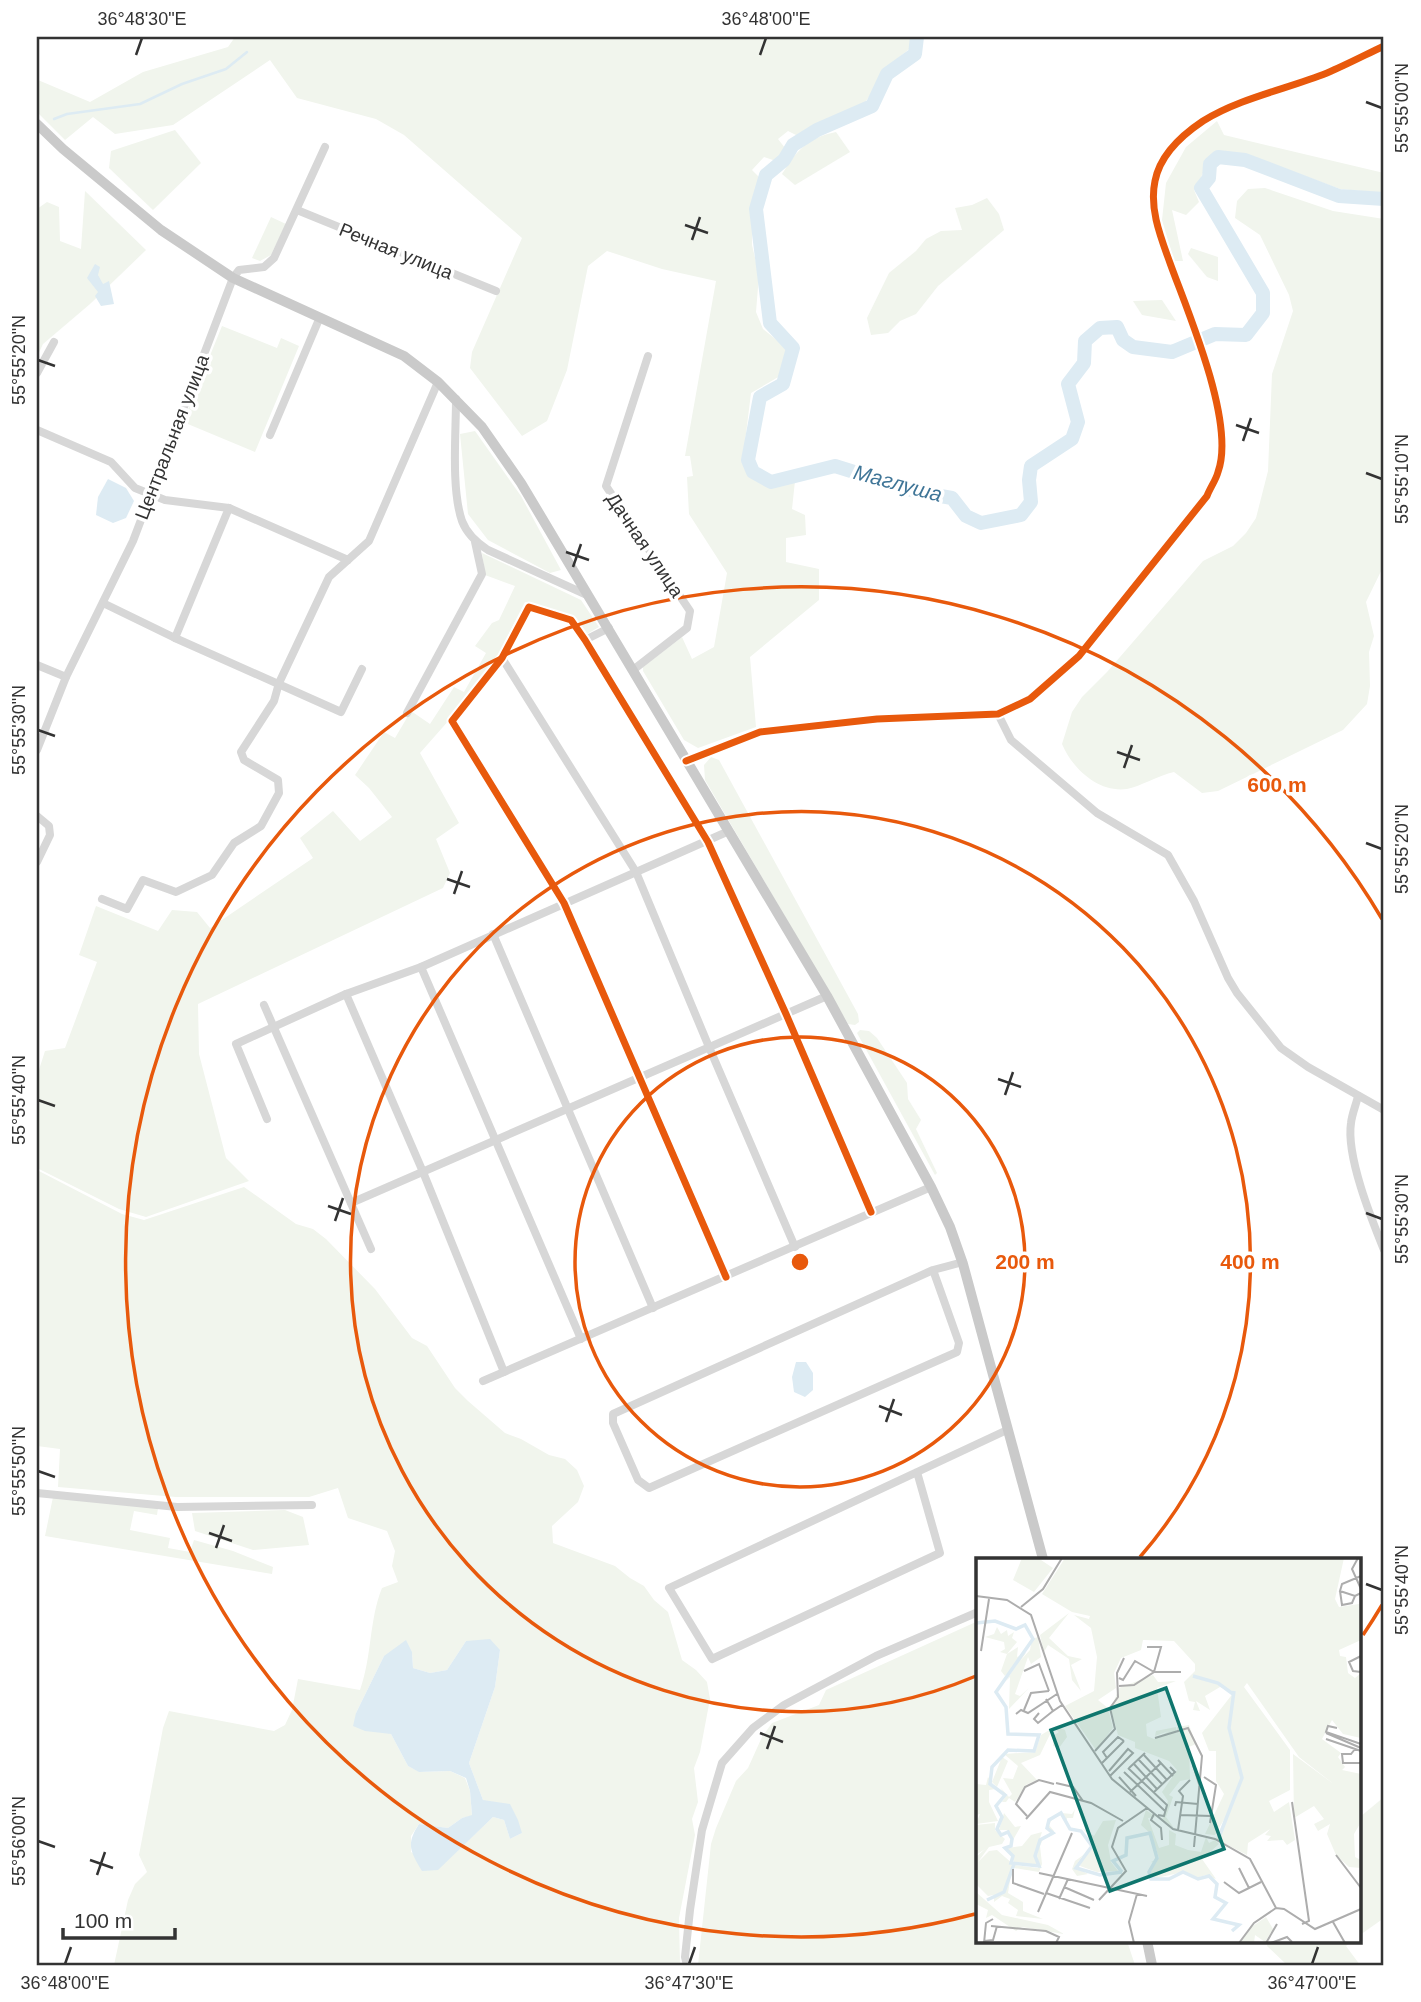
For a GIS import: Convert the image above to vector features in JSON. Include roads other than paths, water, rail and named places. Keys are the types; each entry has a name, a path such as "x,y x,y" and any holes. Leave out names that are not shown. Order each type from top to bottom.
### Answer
{"main road":[{"path":"37,124 63,149 161,230 233,278 404,355 438,382 482,427 522,483 827,996 931,1187 963,1262 1043,1558"},
{"path":"1147,1942 1153,1965"}],"street":[{"path":"686,761 760,732 877,719 998,714 1030,699 1079,656 1206,496 1219,472 1222,450 1218,408 1205,360 1155,223 1154,182 1163,158 1179,140 1223,111 1329,73 1384,46"},
{"path":"233,278 239,270 264,267 274,258 325,147"},
{"name":"Речная улица","path":"297,211 496,291"},
{"name":"Центральная улица","path":"38,745 66,677 133,541 233,278"},
{"path":"270,435 320,317"},
{"path":"37,373 54,342"},
{"name":"Дачная улица","path":"633,670 687,628 690,611 606,486 648,356"},
{"path":"102,899 127,909 144,880 176,892 212,875 234,843 261,826 279,793 278,780 244,760 241,752 274,701 279,683 329,577 369,541 438,382"},
{"path":"407,713 482,574 475,542 463,524 457,500 456,399"},
{"path":"37,430 111,462 135,488 165,500 229,508 348,560"},
{"path":"175,638 229,508"},
{"path":"475,542 587,595"},
{"path":"103,603 341,712 362,669"},
{"path":"726,1277 565,903 452,721 502,658 529,607 571,620 708,842 871,1212"},
{"path":"585,640 609,628"},
{"path":"502,658 636,872 795,1247"},
{"path":"37,665 66,677"},
{"path":"998,714 1011,740 1097,813 1168,855 1194,901 1228,978 1281,1048 1308,1068 1384,1110"},
{"path":"37,816 49,826 50,835 37,862"},
{"path":"267,1119 236,1044 346,995 421,967 729,831"},
{"path":"493,934 653,1308"},
{"path":"421,967 581,1339"},
{"path":"346,995 423,1172 504,1372"},
{"path":"351,1203 827,996"},
{"path":"264,1006 371,1249"},
{"path":"1358,1096 1350,1137 1354,1163 1384,1250"},
{"path":"483,1381 931,1187"},
{"path":"933,1270 959,1343 957,1352 649,1488 638,1480 612,1423 613,1414 933,1270 963,1262"},
{"path":"917,1472 940,1553 712,1659 669,1588 917,1472 1007,1430"},
{"path":"37,1493 177,1507 312,1505"},
{"path":"687,1965 685,1957 690,1910 702,1830 722,1763 753,1728 783,1705 876,1656 976,1613"}],"waterway":[{"name":"Маглуша","path":"917,37 915,54 887,74 872,106 817,130 793,145 784,160 766,175 756,209 770,323 793,348 783,384 760,397 748,460 753,472 771,482 835,466 918,492 952,498 966,516 981,523 1021,515 1031,502 1031,466 1072,439 1078,422 1068,384 1084,363 1085,341 1100,328 1117,327 1123,340 1133,347 1172,352 1215,334 1246,335 1263,313 1263,293 1201,188 1209,178 1210,164 1218,157 1245,160 1339,196 1384,199"},
{"path":"54,119 67,114 140,104 182,84 226,69 247,52"}]}
